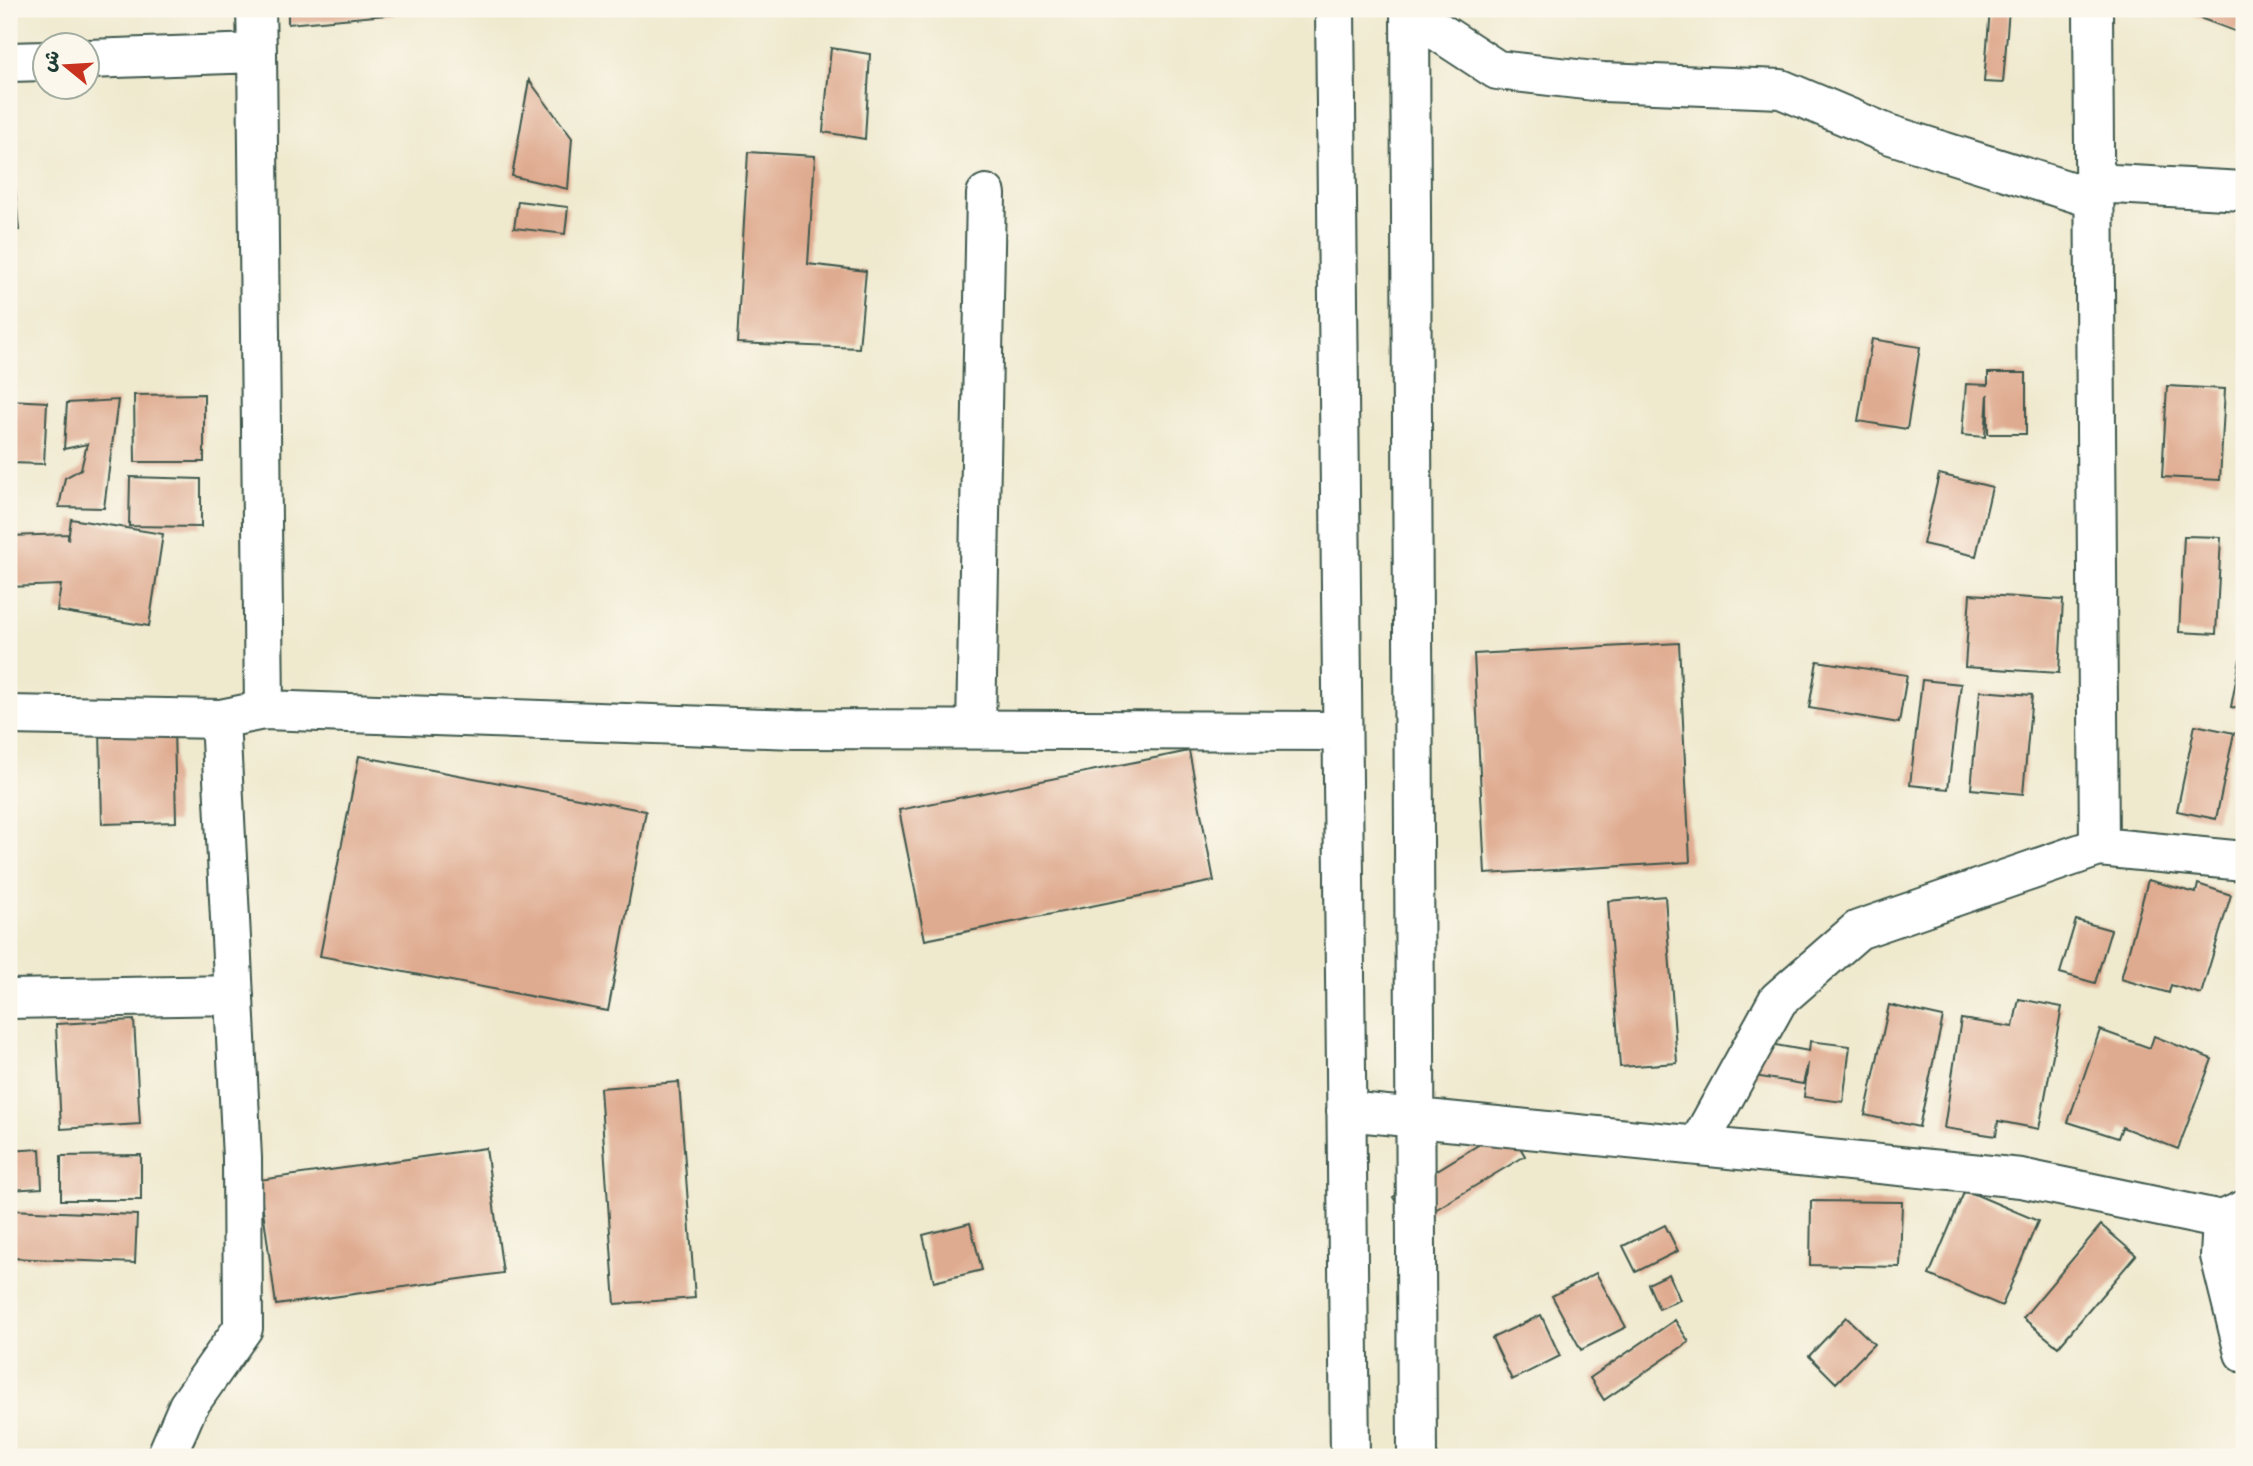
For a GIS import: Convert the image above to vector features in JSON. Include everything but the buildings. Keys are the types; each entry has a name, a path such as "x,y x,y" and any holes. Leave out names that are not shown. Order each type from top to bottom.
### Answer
{"street":[{"path":"256,9 264,710"},
{"path":"1335,9 1350,1457"},
{"path":"2093,9 2099,847"},
{"path":"1410,11 1497,70 1603,82 1781,89 1888,134 2094,191 2244,191"},
{"path":"1410,11 1417,1457"},
{"path":"102,59 257,53"},
{"path":"9,62 32,61"},
{"path":"976,729 986,194"},
{"path":"9,715 220,719 264,710 795,729 1342,731"},
{"path":"166,1457 188,1406 243,1328 242,1158 220,719"},
{"path":"1698,1145 1778,1000 1858,930 2099,847 2244,861"},
{"path":"9,999 234,995"},
{"path":"1346,1111 2021,1178 2233,1215 2220,1256 2244,1353"}]}
